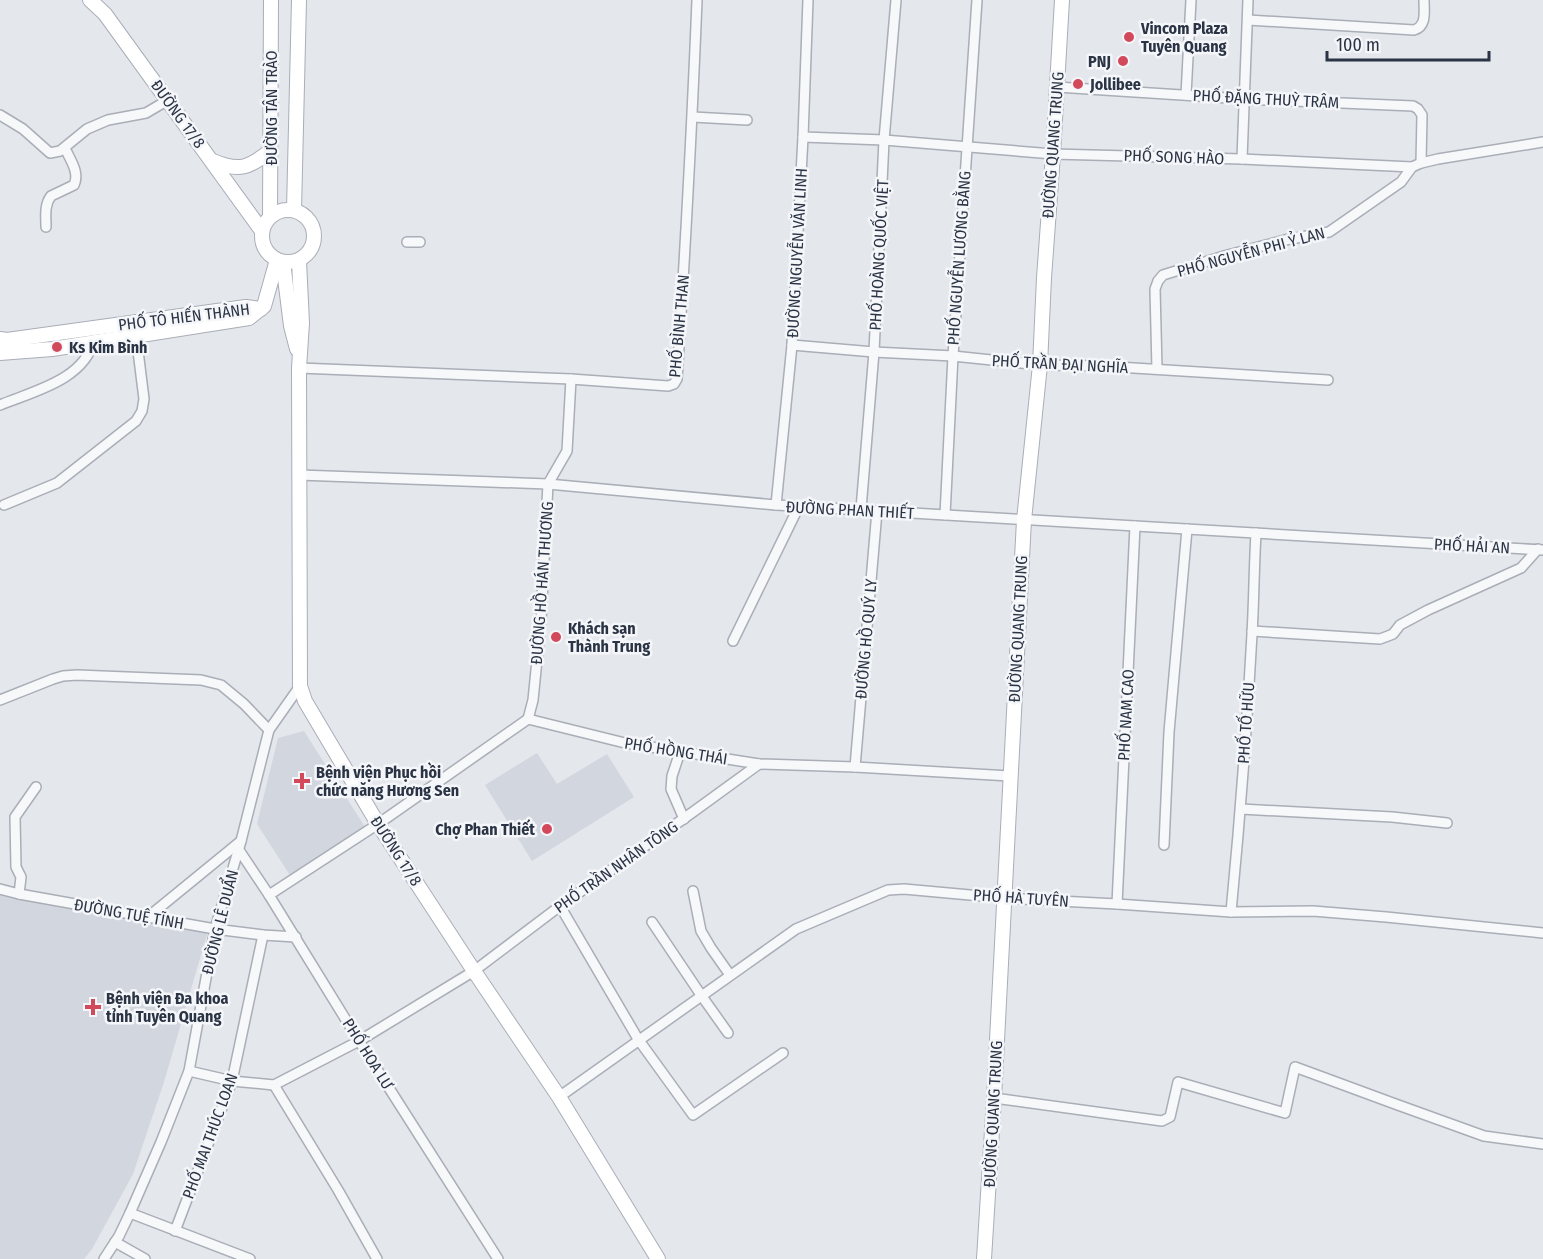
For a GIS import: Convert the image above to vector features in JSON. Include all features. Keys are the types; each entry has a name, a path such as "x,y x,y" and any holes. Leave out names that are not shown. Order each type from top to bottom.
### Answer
{"main road":[{"name":"ĐƯỜNG 17/8","path":"90,0 105,14 262,231"},
{"name":"ĐƯỜNG TÂN TRÀO","path":"270,216 271,0"},
{"name":"ĐƯỜNG TÂN TRÀO","path":"294,210 299,0"},
{"name":"ĐƯỜNG QUANG TRUNG","path":"984,1259 1024,520 1040,365 1062,0"},
{"path":"213,161 227,167 239,168 257,161 270,151"},
{"path":"286,209 294,210 309,219 315,236 312,248 306,256 291,263 280,261 270,255 264,248 262,231 270,216 286,209"},
{"name":"ĐƯỜNG 17/8","path":"280,261 299,362"},
{"name":"PHỐ TÔ HIẾN THÀNH","path":"0,339 136,335 249,318 264,306 280,261"},
{"name":"ĐƯỜNG 17/8","path":"299,261 302,323 299,362 300,686 305,701 378,824 559,1096 658,1259"},
{"name":"PHỐ TÔ HIẾN THÀNH","path":"0,353 52,349 94,335 246,307 261,309"}],"street":[{"name":"PHỐ BÌNH THAN","path":"299,362 668,386 674,384 677,379 693,117 697,0"},
{"name":"ĐƯỜNG NGUYỄN VĂN LINH","path":"776,505 792,345 808,0"},
{"name":"PHỐ HOÀNG QUỐC VIỆT","path":"861,509 874,352 884,140 896,0"},
{"name":"PHỐ NGUYỄN LƯƠNG BẰNG","path":"945,515 953,356 977,0"},
{"path":"1186,95 1191,0"},
{"path":"1242,159 1248,0"},
{"path":"1248,20 1414,30 1421,28 1424,23 1424,0"},
{"name":"PHỐ ĐẶNG THUỲ TRÂM","path":"1057,87 1244,99 1413,106 1422,115 1417,165"},
{"path":"0,115 23,129 50,153 65,148 87,129 108,120 140,115 168,100"},
{"path":"693,117 747,120"},
{"name":"PHỐ SONG HÀO","path":"803,137 884,140 1053,154 1417,165 1543,141"},
{"path":"46,227 48,199 76,182 76,171 65,148"},
{"name":"PHỐ NGUYỄN PHI Ỷ LAN","path":"1157,369 1155,288 1163,275 1285,240 1329,232 1401,183 1417,165"},
{"path":"407,243 420,242"},
{"path":"0,405 65,378 80,366 87,356 94,335"},
{"path":"4,505 57,483 136,421 142,411 144,399 136,335"},
{"name":"PHỐ TRẦN ĐẠI NGHĨA","path":"792,345 953,356 1040,365 1101,366 1328,380"},
{"name":"ĐƯỜNG HỒ HÁN THƯƠNG","path":"528,719 534,689 541,620 548,484 567,451 572,380"},
{"name":"ĐƯỜNG PHAN THIẾT","path":"299,475 548,484 776,505 1401,542"},
{"path":"733,641 799,506"},
{"name":"ĐƯỜNG HỒ QUÝ LY","path":"855,767 877,511"},
{"name":"PHỐ NAM CAO","path":"1117,904 1135,526"},
{"path":"1164,845 1169,732 1187,529"},
{"name":"PHỐ TỐ HỮU","path":"1231,912 1241,809 1256,533"},
{"name":"PHỐ HẢI AN","path":"1401,542 1539,550"},
{"path":"1252,631 1380,639 1393,634 1400,625 1428,610 1521,568 1539,550"},
{"path":"0,700 63,676 201,680 221,685 244,704 269,730"},
{"name":"ĐƯỜNG LÊ DUẨN","path":"104,1259 130,1213 189,1071 215,929 240,845 269,730 300,686"},
{"path":"269,895 378,824 528,719"},
{"name":"PHỐ HỒNG THÁI","path":"528,719 625,743 759,764 1010,776"},
{"path":"680,752 672,776 671,789 684,819"},
{"name":"PHỐ TRẦN NHÂN TÔNG","path":"274,1085 359,1041 474,971 560,906 759,764"},
{"path":"19,894 21,877 16,867 15,817 36,787"},
{"path":"1241,809 1392,817 1447,823"},
{"path":"148,917 240,845"},
{"name":"PHỐ HOA LƯ","path":"240,845 359,1041 498,1259"},
{"name":"ĐƯỜNG TUỆ TĨNH","path":"0,889 215,929 296,937"},
{"name":"PHỐ HÀ TUYÊN","path":"559,1096 796,929 888,890 904,889 1003,898 1231,912 1313,911 1386,916 1543,933"},
{"path":"693,891 701,931 730,975"},
{"path":"560,906 638,1039 693,1115 783,1053"},
{"path":"652,922 728,1033"},
{"name":"PHỐ MAI THÚC LOAN","path":"175,1231 232,1081 263,935"},
{"path":"994,1098 1162,1121 1170,1117 1178,1082 1285,1113 1295,1066 1484,1136 1543,1144"},
{"path":"189,1071 232,1081 274,1085 377,1259"},
{"path":"130,1213 250,1259"},
{"path":"115,1242 145,1259"}],"shaded area":[{"name":"Bệnh viện Phục hồi chức năng Hương Sen","path":"304,731 365,827 291,877 257,824 278,738"},
{"name":"Chợ Phan Thiết","path":"537,753 557,784 607,754 634,797 532,861 485,785"},
{"name":"Bệnh viện Đa khoa tỉnh Tuyên Quang","path":"0,884 208,931 164,1082 133,1174 92,1249 84,1259 0,1259"}],"place":[{"name":"Vincom Plaza Tuyên Quang","path":"1129,37"},
{"name":"PNJ","path":"1123,61"},
{"name":"Jollibee","path":"1078,84"},
{"name":"Ks Kim Bình","path":"57,347"},
{"name":"Khách sạn Thành Trung","path":"556,637"},
{"name":"Bệnh viện Phục hồi chức năng Hương Sen","path":"302,781"},
{"name":"Chợ Phan Thiết","path":"547,829"},
{"name":"Bệnh viện Đa khoa tỉnh Tuyên Quang","path":"93,1007"}]}
